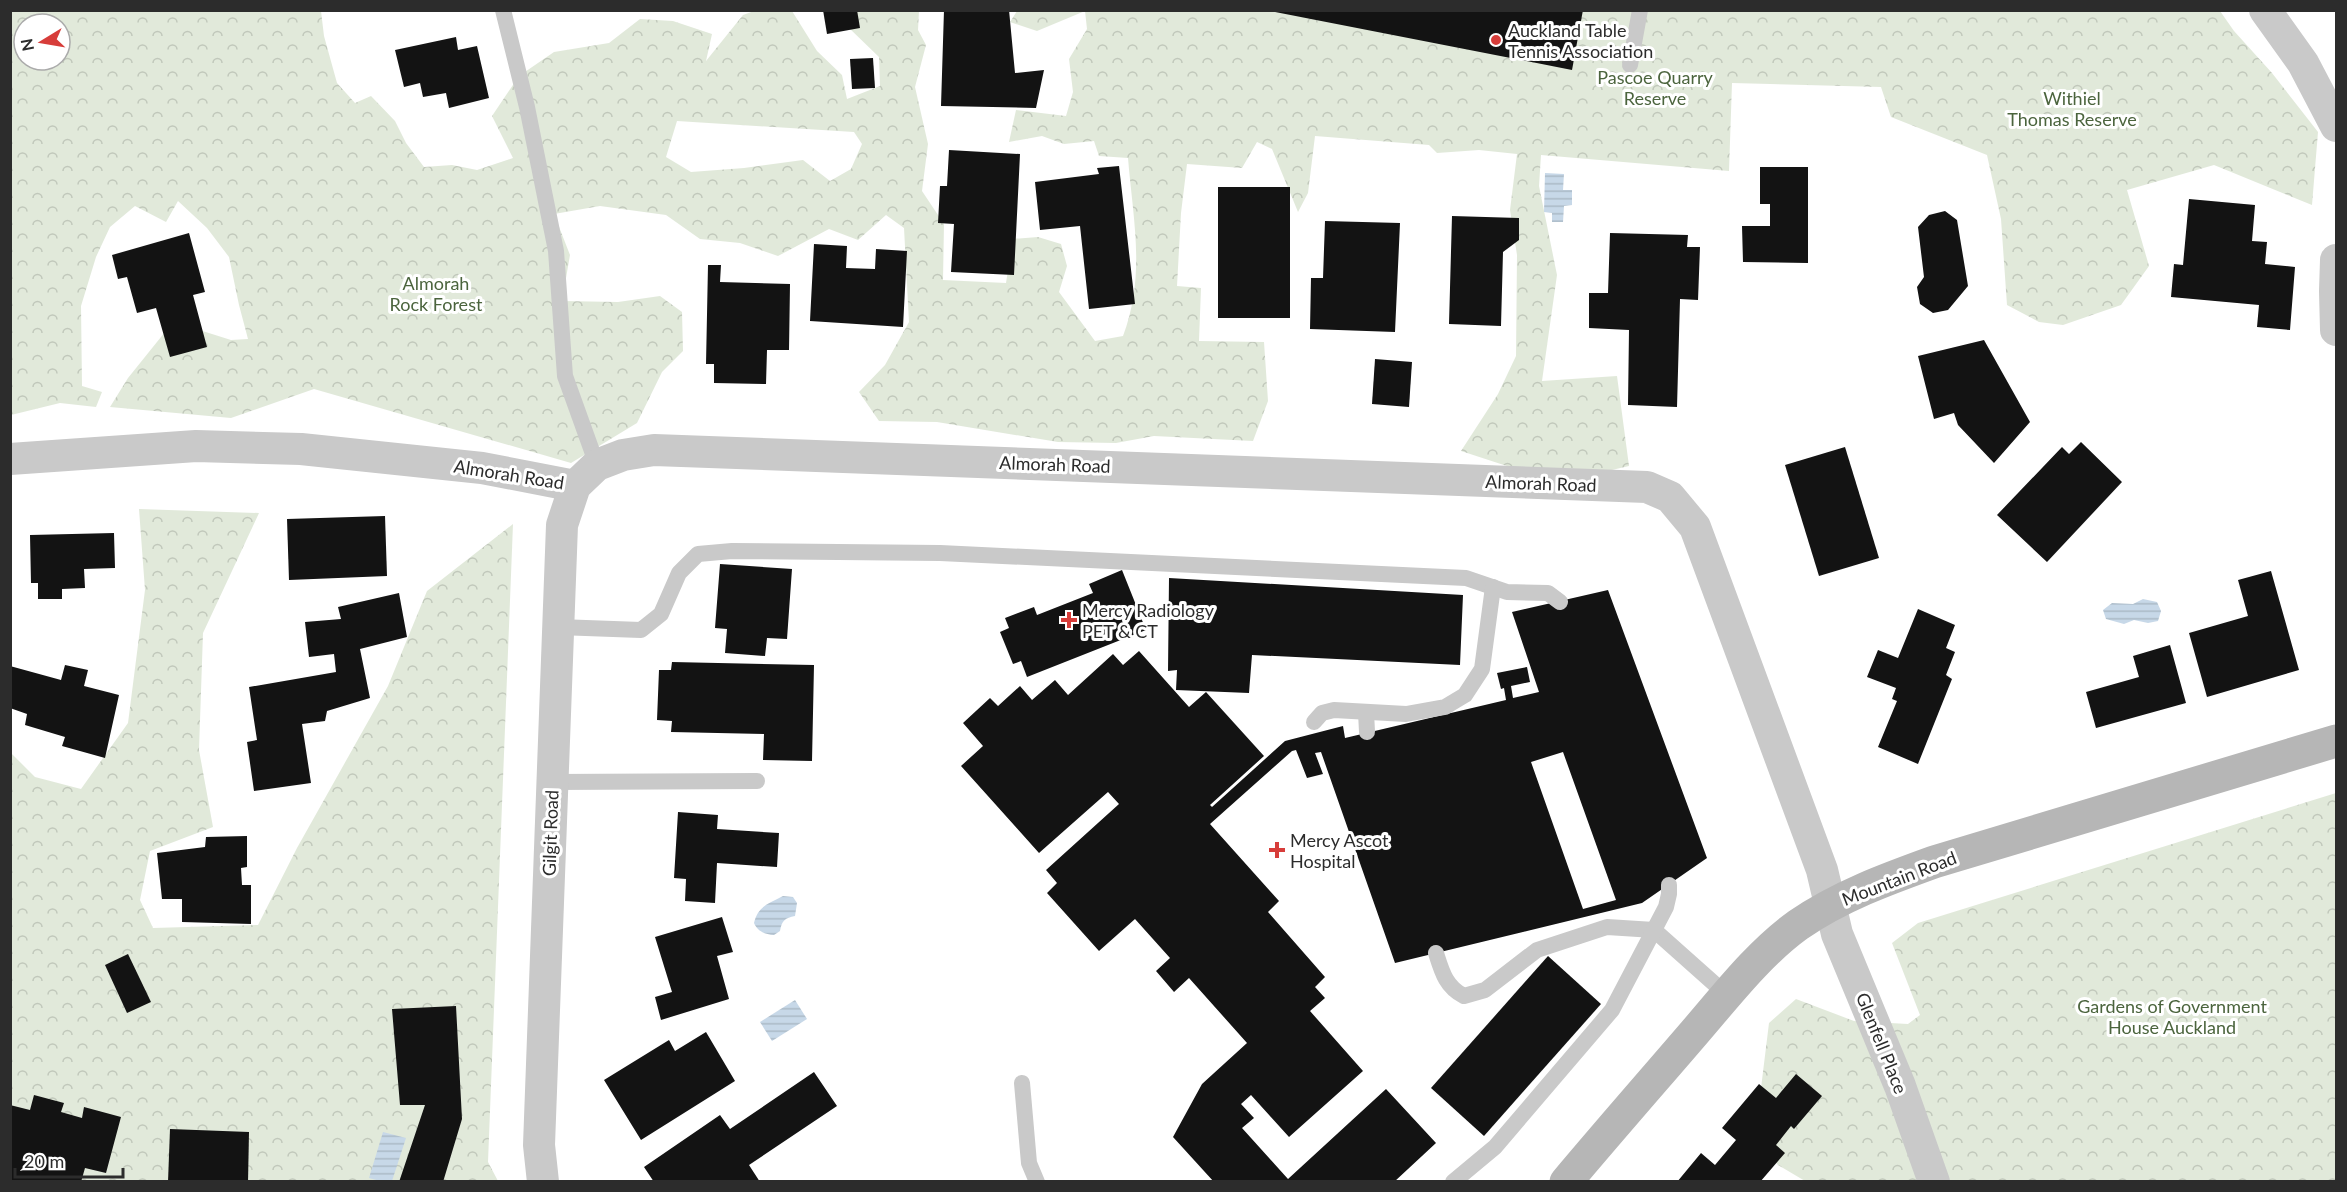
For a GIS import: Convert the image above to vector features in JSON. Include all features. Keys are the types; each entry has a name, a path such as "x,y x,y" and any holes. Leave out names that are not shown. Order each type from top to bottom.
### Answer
{"main road":[{"name":"Mountain Road","path":"1566,1182 1726,995 1768,951 1798,926 1830,905 1871,885 1934,862 2337,741"}],"street":[{"path":"2265,10 2303,63 2337,126"},
{"path":"2337,260 2335,291 2337,330"},
{"name":"Almorah Road","path":"10,459 196,446 302,449 482,468 586,476 623,454 654,450 1647,487 1670,497 1695,526 1822,870 1830,905"},
{"name":"Gilgit Road","path":"543,1182 538,1144 562,525 586,476"},
{"name":"Glenfell Place","path":"1830,905 1837,934 1900,1086 1934,1182"}],"lane":[{"path":"502,10 526,107 556,251 565,376 586,476"},
{"path":"1630,65 1640,10"},
{"path":"558,627 641,630 661,614 679,573 698,554 732,551 940,553 1466,578 1507,592 1548,593 1560,602"},
{"path":"1314,722 1322,713 1334,710 1407,714 1445,707 1465,695 1482,669 1493,586"},
{"path":"1366,712 1367,732"},
{"path":"552,782 757,780"},
{"path":"1453,1182 1495,1147 1612,1010 1666,907 1669,885"},
{"path":"1436,953 1445,979 1453,991 1464,996 1485,990 1537,950 1584,933 1607,927 1654,930 1726,995"},
{"path":"1022,1083 1029,1163 1037,1182"}],"green space":[{"name":"Almorah Rock Forest","path":"10,11 321,11 324,36 337,83 355,103 371,96 395,121 406,143 424,167 452,165 477,170 513,158 492,116 519,76 554,52 609,43 640,19 673,21 712,34 706,61 743,15 754,11 792,11 817,51 842,75 847,99 880,86 879,57 849,28 854,11 919,11 918,30 926,45 915,87 928,144 922,191 944,224 943,280 1006,283 1013,239 1038,237 1061,244 1067,266 1059,292 1095,341 1123,336 1134,291 1136,247 1128,158 1099,156 1094,141 1064,144 1042,136 1009,142 1016,110 1066,116 1073,92 1069,59 1087,29 1085,11 2220,11 2318,132 2312,205 2214,165 2127,190 2149,266 2121,305 2063,325 2039,322 2007,305 2001,219 1987,155 1891,117 1881,87 1732,83 1729,171 1541,155 1539,186 1557,275 1542,381 1617,376 1629,466 1599,473 1531,474 1461,451 1498,394 1516,356 1517,255 1510,210 1517,154 1479,150 1437,153 1429,145 1315,136 1308,193 1298,212 1272,149 1257,142 1242,168 1187,164 1181,213 1177,286 1201,288 1199,341 1264,342 1268,401 1253,441 1154,436 1116,443 1058,442 937,422 879,421 859,392 885,365 909,322 904,228 886,215 858,240 829,229 778,256 740,243 700,239 666,215 600,206 554,214 570,255 562,301 618,302 660,296 682,312 683,351 662,372 637,423 571,463 314,389 231,418 110,407 128,378 165,332 193,328 231,340 248,339 229,257 207,228 178,201 166,222 135,206 110,227 96,257 81,306 82,386 102,392 96,407 60,403 11,415","holes":["677,121 854,132 862,144 851,169 830,181 803,160 691,172 666,157"]},
{"path":"1017,11 1085,11 1037,31 1010,22"},
{"path":"139,509 259,513 203,633 199,750 213,827 150,851 140,900 153,928 258,925 297,848 388,686 427,591 513,524 488,1162 498,1181 11,1181 10,752 35,777 81,789 128,723 145,590"},
{"name":"Gardens of Government House Auckland","path":"2336,793 2336,1181 1805,1181 1778,1165 1755,1137 1769,1023 1796,999 1854,1021 1908,1024 1920,1015 1892,943 1918,923"}],"water":[{"path":"1545,173 1564,174 1563,190 1572,190 1572,205 1564,206 1563,222 1552,222 1552,213 1544,212"},
{"path":"2143,599 2157,602 2161,611 2158,621 2148,623 2134,620 2124,624 2106,619 2103,610 2112,603 2133,604"},
{"path":"783,896 793,897 797,903 795,916 784,920 780,931 774,935 762,932 754,923 758,913 764,906"},
{"path":"795,1000 807,1019 772,1041 760,1022"},
{"path":"383,1132 406,1138 392,1181 369,1178"}],"building":[{"path":"823,10 857,10 860,28 827,34"},
{"path":"944,10 1009,10 1015,73 1044,70 1036,108 941,106"},
{"name":"Auckland Table Tennis Association","path":"1265,10 1583,10 1572,70"},
{"path":"456,37 458,50 477,46 489,98 449,108 446,93 423,97 420,83 404,87 395,50"},
{"path":"873,58 875,88 852,89 850,59"},
{"path":"949,150 1020,154 1014,275 951,272 954,224 938,223 940,186 947,186"},
{"path":"1119,166 1135,304 1089,309 1080,226 1040,230 1035,182 1099,174 1097,168"},
{"path":"1760,167 1808,167 1808,263 1743,262 1742,226 1770,226 1770,204 1760,204"},
{"path":"1218,187 1290,187 1290,318 1218,318"},
{"path":"2189,199 2255,205 2252,241 2267,242 2265,264 2295,267 2290,330 2257,327 2259,305 2171,297 2174,264 2183,265"},
{"path":"1945,211 1957,220 1968,286 1948,310 1933,313 1920,304 1917,287 1924,277 1918,227 1929,215"},
{"path":"1452,216 1519,218 1519,240 1503,252 1501,326 1449,324"},
{"path":"1325,221 1400,223 1395,332 1310,329 1311,278 1323,278"},
{"path":"189,233 205,292 193,295 207,347 170,357 156,308 137,313 127,277 118,279 112,255"},
{"path":"1610,233 1688,235 1687,247 1700,247 1698,300 1680,299 1677,407 1628,405 1629,330 1589,328 1589,293 1608,293"},
{"path":"814,244 847,246 846,268 875,269 876,249 907,251 903,327 810,321"},
{"path":"708,265 721,265 720,282 790,284 789,350 767,350 766,384 714,383 714,364 706,364"},
{"path":"1984,340 2030,422 1994,463 1958,425 1954,413 1934,419 1918,356"},
{"path":"1375,359 1412,362 1409,407 1372,404"},
{"path":"2081,442 2122,482 2047,562 1997,515 2062,447 2069,454"},
{"path":"1845,447 1879,558 1819,576 1785,465"},
{"path":"385,516 387,576 289,580 287,519"},
{"path":"114,533 115,568 84,569 85,588 62,589 62,599 38,599 38,583 31,583 30,535"},
{"path":"720,564 792,569 787,639 767,638 765,656 725,653 727,629 715,628"},
{"path":"1122,570 1146,630 1027,677 1021,661 1013,664 1000,632 1009,628 1005,618 1034,607 1037,615 1093,593 1089,584"},
{"path":"2271,571 2299,670 2207,697 2189,633 2248,616 2238,580"},
{"path":"1169,578 1463,595 1460,665 1252,655 1249,693 1176,690 1177,670 1168,671"},
{"path":"1608,590 1707,858 1642,903 1395,963 1321,752 1315,753 1323,774 1307,778 1296,750 1292,751 1210,824 1279,901 1268,912 1325,977 1315,987 1325,998 1310,1011 1363,1071 1289,1137 1251,1095 1241,1104 1254,1118 1242,1128 1288,1179 1386,1089 1436,1143 1394,1182 1214,1182 1173,1137 1202,1084 1247,1043 1189,978 1174,992 1156,971 1170,958 1135,919 1099,951 1047,893 1057,883 1046,870 1119,804 1108,792 1039,853 961,766 983,746 963,723 990,698 998,706 1020,686 1032,700 1055,680 1068,695 1113,654 1123,665 1139,651 1189,707 1206,692 1264,756 1210,805 1212,807 1285,741 1343,726 1345,738 1506,700 1504,688 1501,689 1497,673 1527,667 1530,682 1511,686 1513,698 1539,692 1512,612","holes":["1563,752 1616,900 1583,909 1531,762"]},
{"path":"399,593 407,637 360,649 370,698 327,711 325,721 302,724 311,783 254,791 247,742 257,740 249,687 336,672 334,654 309,657 305,622 341,619 338,607"},
{"path":"1918,609 1955,625 1946,648 1955,652 1946,675 1952,679 1918,764 1878,747 1897,701 1892,699 1896,688 1867,677 1878,650 1898,658"},
{"path":"2170,645 2186,703 2096,728 2086,692 2139,677 2133,656"},
{"path":"672,662 814,665 812,761 763,760 764,734 671,732 672,721 657,720 659,670 671,670"},
{"path":"65,665 88,670 84,686 119,695 105,758 62,746 65,737 25,725 27,714 10,708 10,666 61,680"},
{"path":"678,812 718,815 717,829 779,833 777,867 717,863 715,903 685,901 686,879 674,878"},
{"path":"247,836 247,867 241,868 242,885 251,885 251,924 182,922 182,899 162,899 157,853 205,847 206,837"},
{"path":"722,917 733,952 717,956 729,999 661,1020 655,997 672,992 655,937"},
{"path":"128,954 151,1002 127,1013 105,965"},
{"path":"1548,956 1601,1004 1484,1136 1431,1088"},
{"path":"456,1006 462,1119 443,1182 399,1182 425,1105 400,1105 392,1009"},
{"path":"706,1032 735,1081 641,1140 604,1080 669,1040 675,1051"},
{"path":"814,1072 837,1106 749,1165 760,1182 654,1182 644,1167 720,1115 730,1129"},
{"path":"1796,1074 1822,1096 1794,1129 1791,1126 1776,1145 1785,1153 1760,1182 1677,1182 1701,1153 1715,1165 1736,1140 1722,1128 1759,1084 1776,1098"},
{"path":"34,1095 64,1103 61,1112 82,1118 84,1107 121,1117 106,1173 85,1168 81,1182 10,1182 10,1105 30,1110"},
{"path":"170,1129 249,1132 248,1182 168,1182"}],"place":[{"name":"Auckland Table Tennis Association","path":"1496,40"},
{"name":"Mercy Radiology PET & CT","path":"1069,620"},
{"name":"Mercy Ascot Hospital","path":"1277,850"}],"park label":[{"name":"Pascoe Quarry Reserve","path":"1655,88"},
{"name":"Withiel Thomas Reserve","path":"2072,108"}]}
